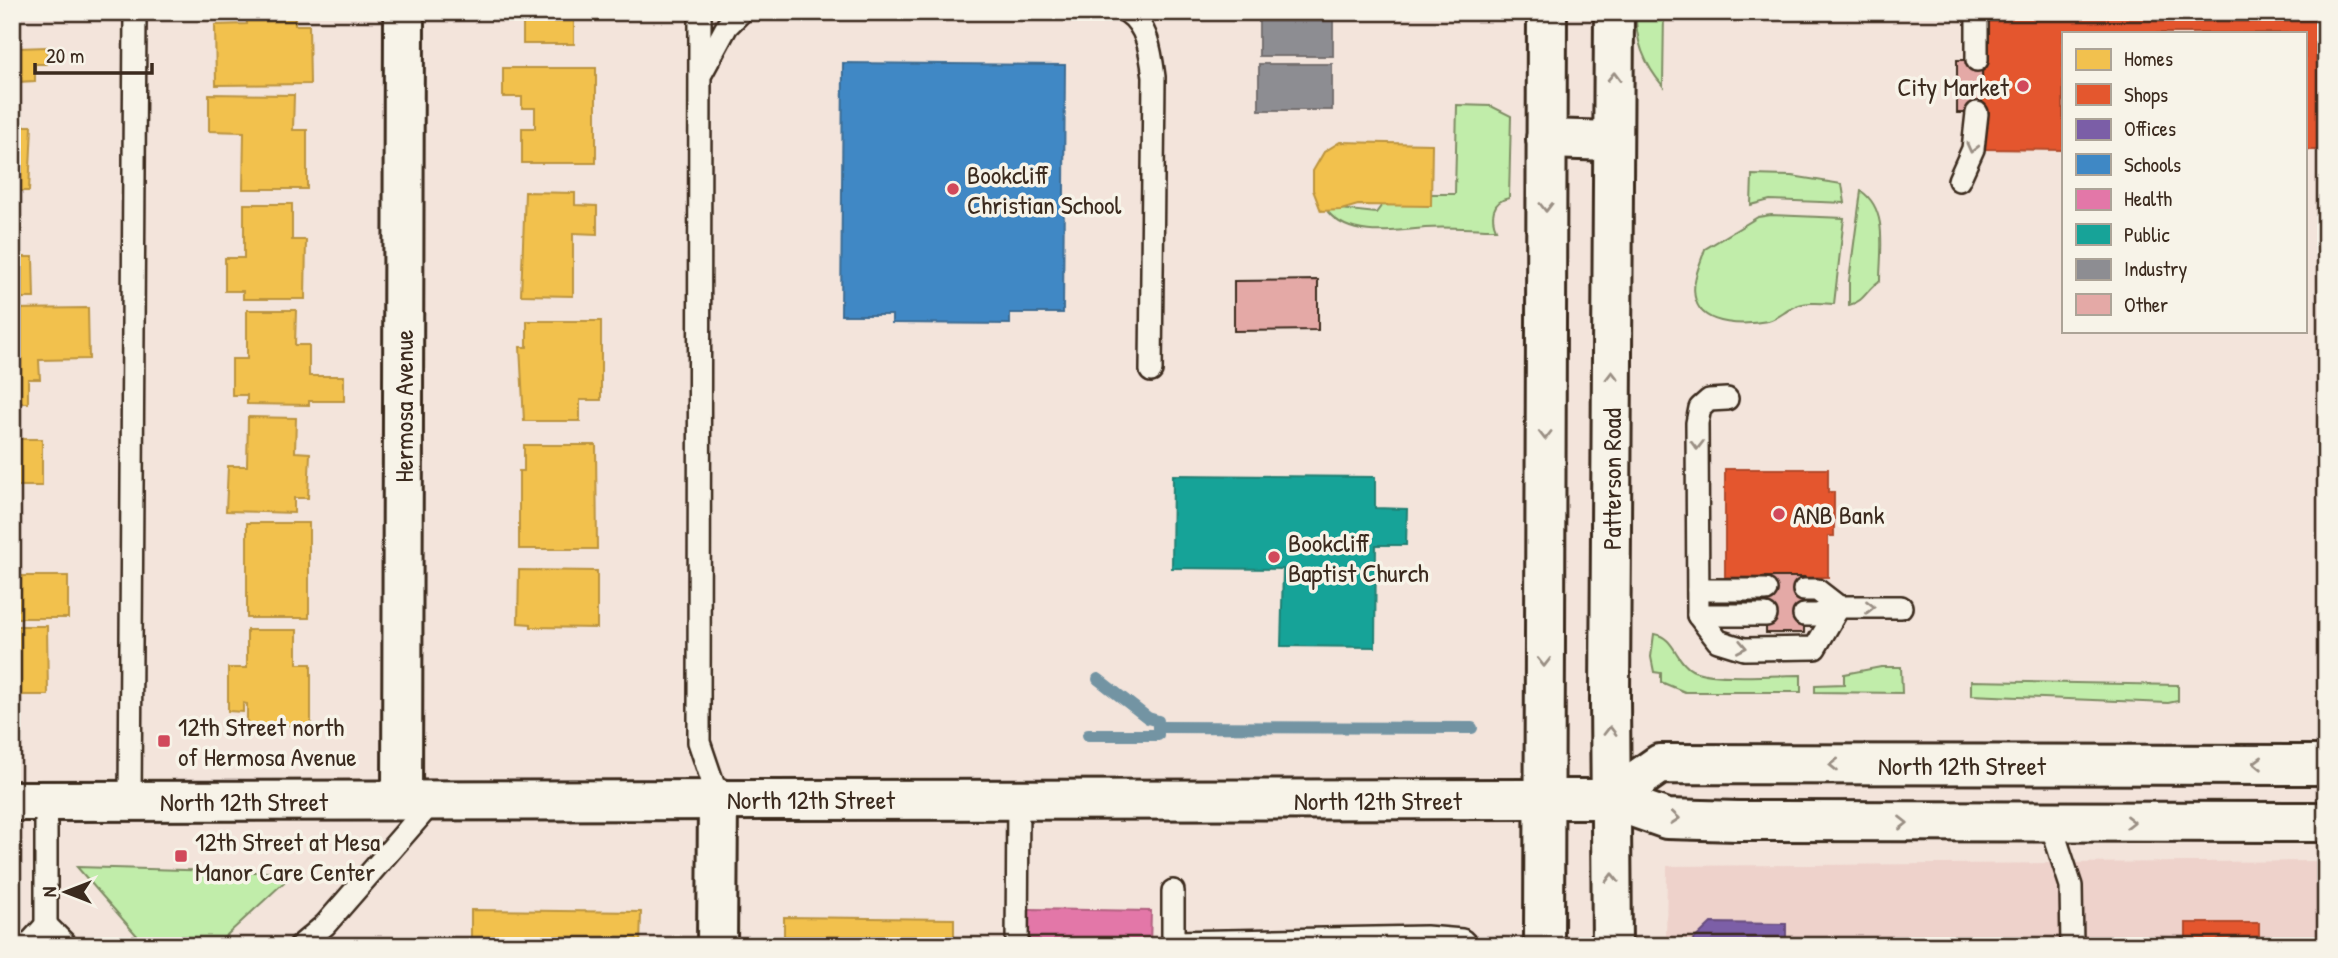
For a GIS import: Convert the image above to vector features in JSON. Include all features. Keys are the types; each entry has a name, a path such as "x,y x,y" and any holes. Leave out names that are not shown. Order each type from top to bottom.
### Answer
{"main road":[{"name":"Hermosa Avenue","path":"404,12 418,800"},
{"path":"1544,946 1547,12"},
{"name":"Patterson Road","path":"1612,946 1610,799 1614,12"},
{"path":"1546,139 1613,141"},
{"name":"North 12th Street","path":"1610,799 1660,764 2326,765"},
{"path":"2048,764 2050,822"},
{"path":"718,799 718,946"},
{"name":"North 12th Street","path":"29,801 1610,799 1667,819 2326,822"}],"lane":[{"path":"130,801 135,12"},
{"path":"700,12 699,742 718,799"},
{"path":"700,77 727,26 741,12"},
{"path":"1127,12 1134,17 1149,42 1154,77 1151,371"},
{"path":"1977,12 1977,60"},
{"path":"1959,180 1973,149 1977,113"},
{"path":"1727,399 1709,400 1700,408 1697,423 1698,615 1718,641 1744,649 1815,648 1839,607"},
{"path":"1698,590 1766,590"},
{"path":"1804,590 1817,590 1839,607"},
{"path":"1804,615 1817,615 1839,607 1902,607"},
{"path":"1698,615 1766,615"},
{"path":"1017,946 1018,799"},
{"path":"300,946 325,925 418,800"},
{"path":"29,801 46,925 67,946"},
{"path":"2050,822 2071,886 2072,946"},
{"path":"1173,891 1173,942 1426,937 1462,940 1468,946"},
{"path":"27,946 46,925"}],"shaded area":[{"path":"2326,861 2326,946 1666,946 1667,866"}],"green space":[{"path":"1636,12 1664,12 1663,86 1642,52 1637,33"},
{"path":"1457,105 1491,106 1511,116 1509,198 1499,203 1494,210 1496,229 1434,227 1400,231 1360,230 1337,221 1328,212 1331,208 1376,213 1390,194 1455,194"},
{"path":"1752,175 1792,176 1842,184 1845,203 1770,200 1751,205"},
{"path":"1861,191 1870,199 1879,220 1880,281 1859,301 1849,305 1849,281"},
{"path":"1771,215 1844,218 1834,304 1802,304 1771,320 1759,322 1727,322 1708,316 1694,295 1696,275 1705,249 1758,217"},
{"path":"1654,634 1671,644 1686,666 1692,670 1728,676 1801,675 1801,692 1685,692 1661,682 1661,673 1654,672 1651,657"},
{"path":"1881,667 1901,667 1902,693 1815,692 1815,685 1844,684 1844,674"},
{"path":"1971,681 2178,685 2178,701 2168,703 1971,695"},
{"path":"77,867 294,873 215,946 146,946"}],"building: Homes":[{"path":"12,12 16,12 17,48 47,47 47,64 35,64 35,81 17,82 18,85 12,85"},
{"path":"246,12 295,12 295,25 309,25 310,84 216,85 215,25 247,24"},
{"path":"523,12 574,12 574,44 523,44"},
{"path":"503,68 596,68 596,163 522,163 522,128 535,128 535,108 522,108 522,97 503,97"},
{"path":"209,94 294,95 293,130 307,130 307,189 243,189 244,132 209,131"},
{"path":"12,96 18,96 18,126 32,126 29,191 12,191"},
{"path":"1340,142 1432,144 1431,206 1358,205 1341,210 1321,211 1313,190 1313,171 1324,152"},
{"path":"525,192 575,193 575,205 597,206 597,234 573,233 573,296 521,295"},
{"path":"12,203 17,203 17,257 33,257 34,298 12,298"},
{"path":"244,204 292,204 292,240 306,240 305,299 243,299 243,291 225,291 225,258 244,258"},
{"path":"88,308 89,359 39,360 40,379 28,379 28,403 12,403 12,309"},
{"path":"247,310 296,310 295,345 309,345 309,376 344,376 344,401 309,401 309,405 247,404 247,395 232,395 232,359 247,359"},
{"path":"527,321 601,321 601,400 580,400 580,421 524,421 520,347 527,347"},
{"path":"12,415 14,439 42,439 42,486 13,486 12,510"},
{"path":"248,417 296,418 295,452 310,453 308,498 294,498 294,513 226,511 228,466 247,466"},
{"path":"524,445 596,445 597,549 519,549 519,471 524,471"},
{"path":"12,523 13,576 68,576 68,618 12,618"},
{"path":"247,523 309,523 309,618 247,618"},
{"path":"519,570 597,571 597,628 531,627 531,624 518,623"},
{"path":"12,626 47,626 48,695 13,695 12,709"},
{"path":"247,630 297,630 297,664 311,664 311,725 247,725 247,704 243,703 243,712 228,711 228,668 247,668"},
{"path":"471,910 641,912 640,946 471,946"},
{"path":"784,917 954,919 954,946 784,946"}],"building: Shops":[{"name":"City Market","path":"1983,12 2326,12 2326,150 2306,150 2306,32 2062,32 2062,150 1982,149"},
{"name":"ANB Bank","path":"1725,469 1828,469 1828,492 1834,492 1834,536 1828,536 1828,577 1725,577"},
{"path":"2186,923 2259,923 2259,946 2186,946"}],"building: Offices":[{"path":"1711,923 1786,924 1786,946 1687,946"}],"building: Schools":[{"name":"Bookcliff Christian School","path":"843,63 1065,65 1063,313 1010,313 1010,324 892,323 892,315 841,315"}],"building: Health":[{"path":"1028,909 1151,911 1150,946 1027,946"}],"building: Public":[{"name":"Bookcliff Baptist Church","path":"1173,475 1375,477 1375,508 1407,509 1406,545 1376,545 1375,647 1281,646 1283,569 1172,568"}],"building: Industry":[{"path":"1259,12 1333,12 1333,56 1259,56"},
{"path":"1259,64 1332,64 1332,110 1259,110"}],"building: Other":[{"path":"1957,60 1982,60 1982,113 1957,113"},
{"path":"1318,280 1318,330 1234,331 1234,281"},
{"path":"1766,577 1804,577 1804,633 1766,633"}],"waterway":[{"path":"1088,735 1158,735 1158,721 1148,718 1098,679"},
{"path":"1158,727 1472,728"}],"place":[{"name":"City Market","path":"2023,86"},
{"name":"Bookcliff Christian School","path":"953,189"},
{"name":"ANB Bank","path":"1779,514"},
{"name":"Bookcliff Baptist Church","path":"1274,557"},
{"name":"12th Street north of Hermosa Avenue","path":"164,741"},
{"name":"12th Street at Mesa Manor Care Center","path":"181,856"}]}
